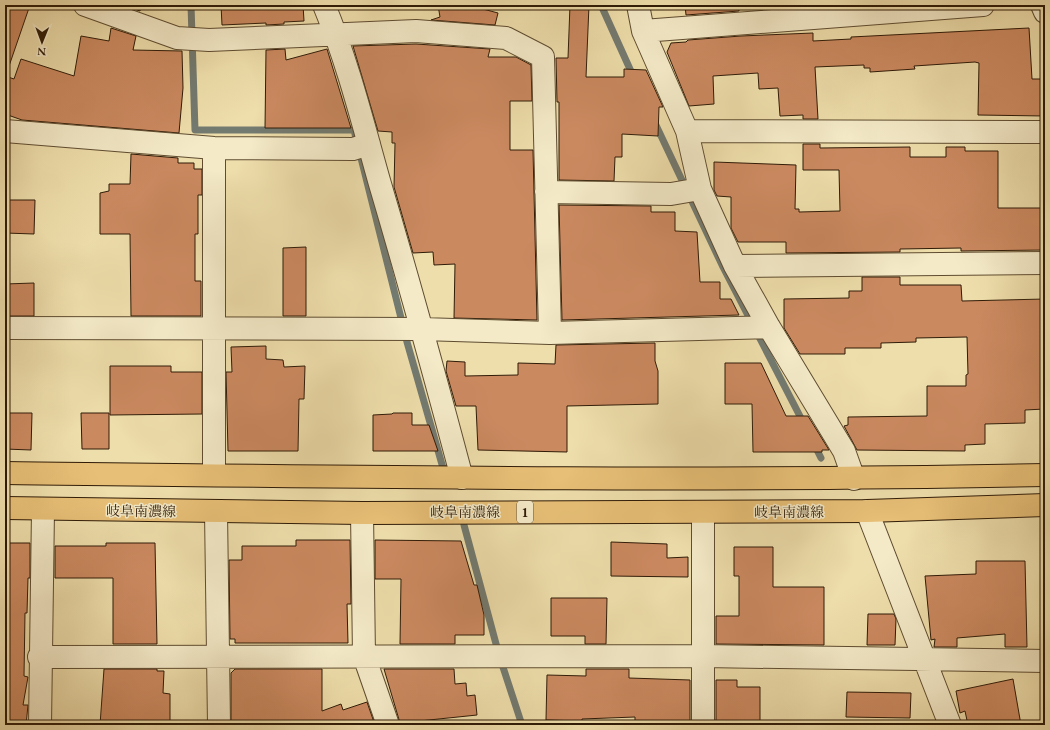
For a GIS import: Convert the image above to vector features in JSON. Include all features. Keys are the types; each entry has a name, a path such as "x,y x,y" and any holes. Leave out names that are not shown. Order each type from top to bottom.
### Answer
{"main road":[{"path":"5,473 462,478 854,479 1045,475"},
{"name":"岐阜南濃線","path":"5,508 43,510 216,512 703,512 866,511 1045,505"}],"street":[{"path":"85,5 177,38 209,40 416,31 506,38 543,57 550,333"},
{"path":"324,5 336,34 369,144 422,329 462,478"},
{"path":"638,5 643,31 687,131 700,189 735,266 768,327 844,451 854,479"},
{"path":"643,31 983,5"},
{"path":"1042,5 1045,12"},
{"path":"5,131 214,148 353,149 369,144"},
{"path":"687,131 1045,132"},
{"path":"214,148 214,475"},
{"path":"546,192 671,194 700,189"},
{"path":"735,266 1045,263"},
{"path":"5,328 422,329 550,333 768,327"},
{"path":"40,725 43,510"},
{"path":"866,511 922,658 950,725"},
{"path":"216,512 219,725"},
{"path":"362,512 364,656 388,725"},
{"path":"703,512 703,725"},
{"path":"40,657 703,656 922,658 1045,661"}],"building":[{"path":"5,5 30,5 8,69 5,69"},
{"path":"122,5 141,5 140,11"},
{"path":"221,5 303,5 304,21 266,25 266,23 222,25"},
{"path":"438,5 468,5 498,13 495,25 431,20 440,17"},
{"path":"570,5 589,5 586,77 624,77 624,69 646,70 663,107 659,107 658,136 622,134 622,157 615,157 614,181 559,180 559,102 557,102 556,58 568,58"},
{"path":"685,5 739,5 739,11 686,15"},
{"path":"111,28 136,36 133,50 182,51 183,88 179,133 22,120 5,114 5,76 14,79 21,59 74,76 81,36 109,41"},
{"path":"1029,28 1032,79 1045,79 1045,116 978,115 979,63 975,62 914,66 915,69 870,72 870,68 864,68 864,65 815,67 818,119 803,119 803,115 780,116 778,88 759,89 758,73 713,76 714,104 689,106 667,52 671,43 686,42 688,40 741,36 813,33 813,41 851,39 851,37"},
{"path":"416,44 490,49 488,57 516,57 531,65 532,101 510,101 510,150 533,150 537,320 454,318 455,264 434,265 433,252 413,253 394,187 395,143 392,143 392,132 378,131 353,46"},
{"path":"285,49 286,60 327,49 351,128 265,128 266,50"},
{"path":"803,144 820,144 820,148 910,147 910,157 946,157 946,147 965,147 965,151 998,151 998,208 1044,208 1045,250 961,251 961,248 900,249 900,252 786,253 786,242 738,242 731,228 731,197 717,196 714,190 714,162 796,165 795,209 799,209 799,212 840,211 839,170 803,170"},
{"path":"131,154 178,158 178,163 194,163 194,169 202,169 202,195 198,195 198,234 195,234 195,281 201,281 201,316 131,316 130,234 100,234 100,193 109,191 109,184 130,184"},
{"path":"5,200 35,200 34,234 5,233"},
{"path":"559,205 651,206 651,212 675,212 675,231 697,232 700,282 720,282 720,299 731,299 739,315 562,320"},
{"path":"306,247 306,316 283,316 283,248"},
{"path":"862,277 900,277 900,285 961,285 962,301 1045,299 1045,409 1025,410 1025,423 985,424 985,444 965,445 965,451 857,450 844,426 848,425 848,417 927,416 927,386 966,386 966,375 968,374 967,337 916,338 916,342 881,343 881,348 845,348 845,354 800,354 784,328 784,299 849,298 849,291 862,291"},
{"path":"34,283 34,316 5,316 5,284"},
{"path":"655,343 655,361 658,371 658,404 567,406 567,452 478,450 476,406 456,406 446,371 447,361 465,362 465,376 518,375 518,363 555,364 556,345"},
{"path":"266,346 266,359 283,360 284,367 305,366 304,399 299,399 298,451 228,451 226,372 232,372 231,347"},
{"path":"725,363 761,363 786,416 808,416 829,450 822,450 822,452 753,452 752,404 725,404"},
{"path":"110,366 171,366 171,372 202,372 202,414 110,415"},
{"path":"5,413 32,413 31,450 5,449"},
{"path":"81,413 109,413 109,449 82,449"},
{"path":"412,413 412,425 429,425 438,451 373,451 373,415"},
{"path":"296,540 350,540 351,604 347,604 348,643 235,643 235,639 230,639 229,560 242,560 242,546 296,546"},
{"path":"375,540 461,541 474,585 477,585 484,615 484,635 455,635 455,644 400,644 401,579 375,579"},
{"path":"611,542 667,544 667,558 688,557 688,577 611,576"},
{"path":"5,543 30,543 30,578 28,578 27,613 25,613 24,676 28,677 23,705 28,705 26,725 5,725"},
{"path":"106,543 155,543 157,644 113,644 113,578 55,578 55,546 106,546"},
{"path":"734,547 773,547 773,587 824,587 824,645 716,644 716,616 739,616 739,576 734,576"},
{"path":"976,561 1025,561 1027,647 1005,647 1005,634 957,638 957,647 934,647 935,639 931,640 925,576 976,574"},
{"path":"551,598 607,598 606,644 585,644 585,636 551,636"},
{"path":"868,614 894,614 896,619 895,645 867,645"},
{"path":"104,669 157,669 157,671 164,671 163,693 170,694 170,725 100,725"},
{"path":"235,669 322,669 322,711 341,704 343,710 367,702 375,725 231,725 231,673"},
{"path":"384,669 454,669 455,684 466,683 467,696 475,695 477,715 400,723"},
{"path":"586,669 629,669 629,678 690,680 690,723 635,722 635,717 582,719 582,721 546,720 547,675 586,676"},
{"path":"1013,679 1021,725 990,725 989,721 968,725 965,711 960,713 956,691"},
{"path":"716,680 737,680 737,687 760,687 760,722 716,721"},
{"path":"847,692 911,693 910,718 846,717"}],"waterway":[{"path":"191,5 195,130 354,130 407,342 443,468"},
{"path":"601,5 634,78"},
{"path":"654,121 723,267 804,424"},
{"path":"814,444 821,458"},
{"path":"464,525 499,655 522,725"}]}
